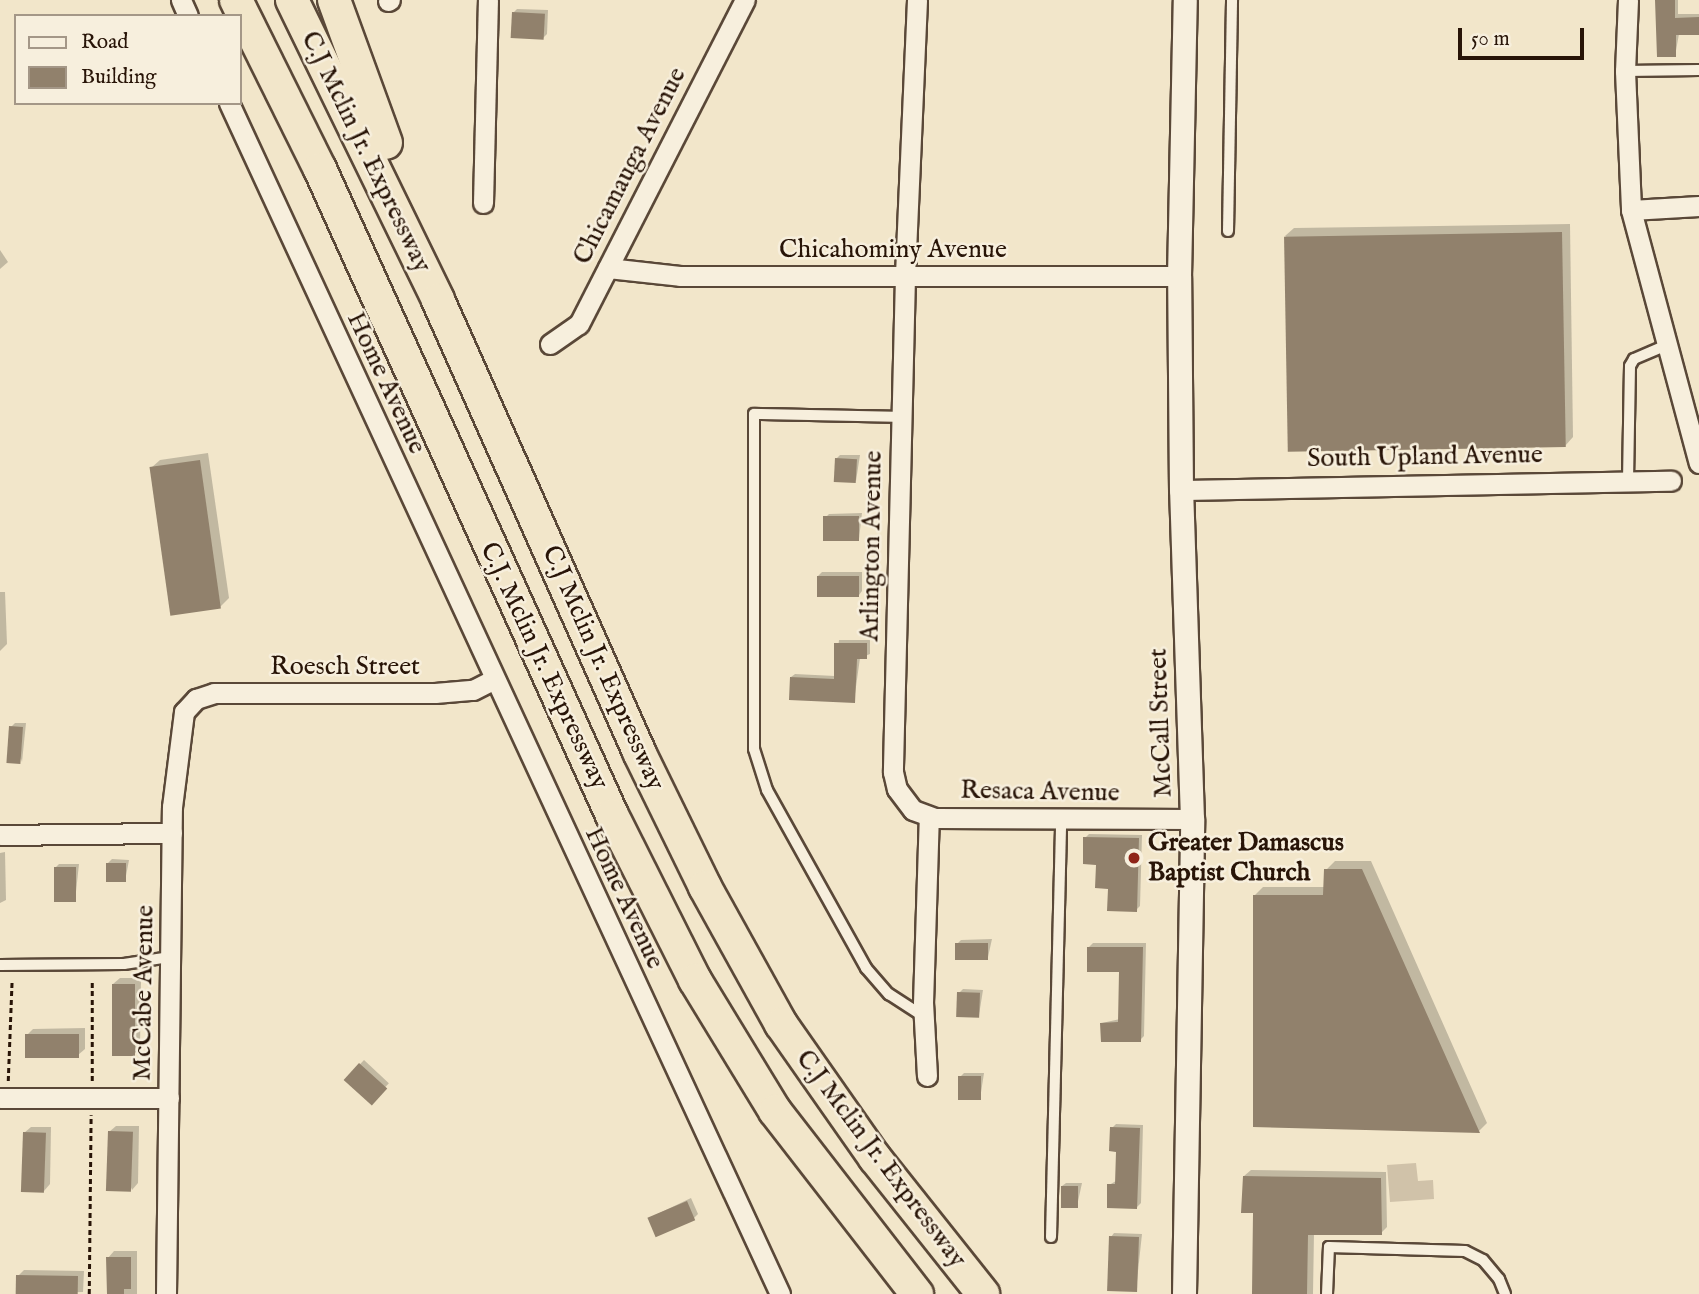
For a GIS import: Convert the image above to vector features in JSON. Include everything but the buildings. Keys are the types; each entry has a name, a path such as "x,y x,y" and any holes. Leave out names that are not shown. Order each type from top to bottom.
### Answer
{"highway":[{"name":"C.J. Mclin Jr. Expressway","path":"236,0 320,169 612,815 695,980 775,1111 917,1294"},
{"name":"C.J Mclin Jr. Expressway","path":"292,0 438,300 639,752 711,898 789,1035 875,1158 983,1294"},
{"path":"334,0 370,105 418,214 438,300"}],"street":[{"path":"484,203 488,0"},
{"name":"Chicamauga Avenue","path":"550,344 579,324 745,0"},
{"name":"Arlington Avenue","path":"917,0 905,276 893,772 906,803 929,817"},
{"name":"McCall Street","path":"1184,1294 1192,819 1181,490 1179,276 1185,0"},
{"path":"1628,0 1625,71 1631,210 1665,346 1699,463"},
{"name":"Home Avenue","path":"230,105 493,680 780,1294"},
{"path":"1631,210 1699,206"},
{"name":"Chicahominy Avenue","path":"608,268 680,276 1179,276"},
{"name":"South Upland Avenue","path":"1181,490 1671,481"},
{"name":"Roesch Street","path":"196,699 214,693 435,693 473,690 493,680"},
{"name":"McCabe Avenue","path":"166,1294 172,833 178,747 184,712 196,699"},
{"path":"926,1076 923,1016 929,817"},
{"name":"Resaca Avenue","path":"929,817 1192,819"},
{"path":"0,835 172,833"},
{"path":"4,1098 169,1098"}],"lane":[{"path":"1228,231 1232,0"},
{"path":"1625,71 1699,70"},
{"path":"1628,481 1630,366 1634,359 1665,346"},
{"path":"901,417 754,414 754,749 767,790 866,968 888,994 923,1016"},
{"path":"1051,1237 1061,818"},
{"path":"0,965 92,965 170,957"},
{"path":"1327,1294 1329,1247 1465,1251 1483,1260 1499,1279 1505,1294"}],"path":[{"path":"4,1098 12,965"},
{"path":"89,1294 92,965"}],"shaded area":[{"path":"1416,1163 1418,1181 1433,1180 1434,1199 1390,1202 1387,1165"}],"place":[{"name":"Greater Damascus Baptist Church","path":"1134,858"}]}
